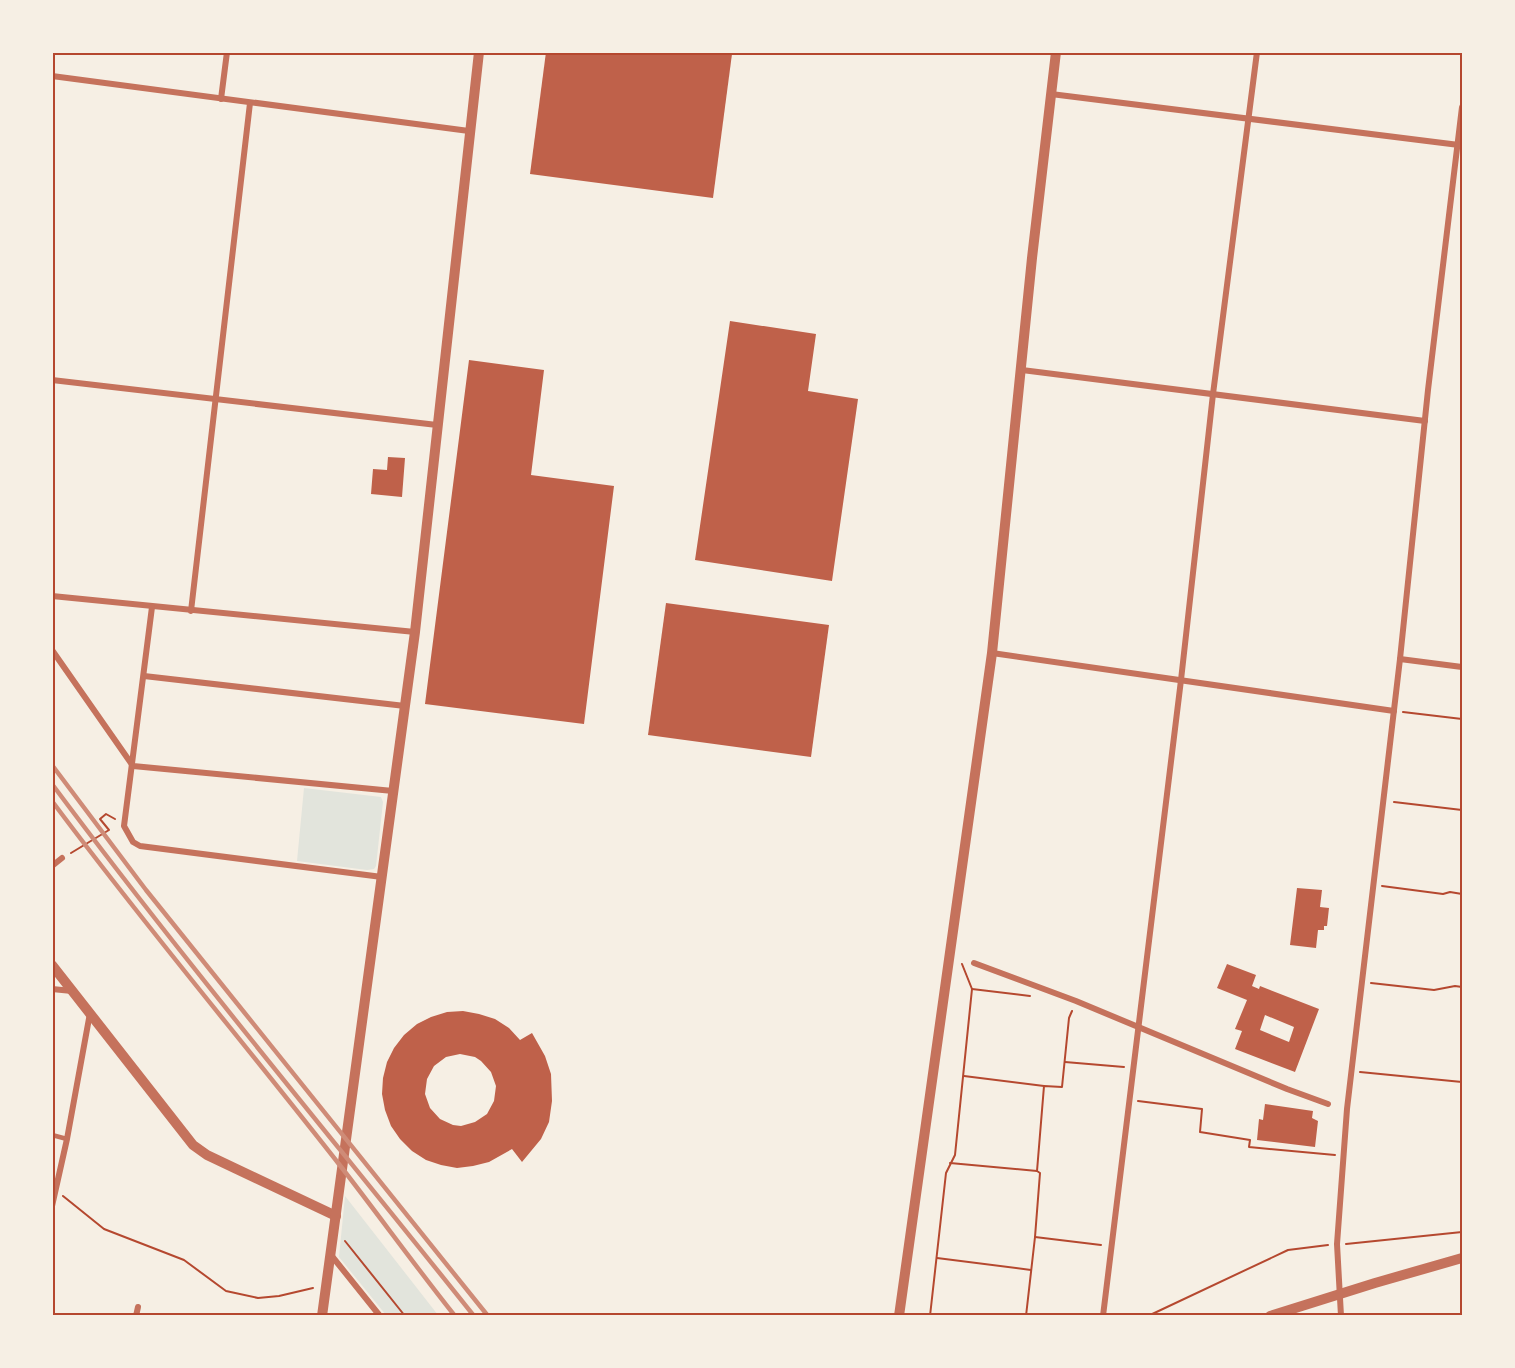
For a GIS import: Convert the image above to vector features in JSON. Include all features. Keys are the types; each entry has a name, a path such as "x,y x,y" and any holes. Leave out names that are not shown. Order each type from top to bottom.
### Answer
{"street":[{"path":"221,99 226,52"},
{"path":"322,1316 415,632 479,52"},
{"path":"899,1316 992,652 1032,258 1056,52"},
{"path":"1103,1316 1181,680 1213,394 1257,52"},
{"path":"52,76 469,130"},
{"path":"1051,94 1459,145"},
{"path":"191,611 250,103"},
{"path":"1341,1316 1337,1244 1343,1156 1462,107"},
{"path":"1022,370 1425,421"},
{"path":"52,380 437,425"},
{"path":"52,596 415,632"},
{"path":"152,607 124,826 133,842 140,846 382,877"},
{"path":"52,650 133,766 393,791"},
{"path":"992,652 1394,711"},
{"path":"1400,659 1462,667"},
{"path":"144,676 405,706"},
{"path":"52,866 62,858"},
{"path":"974,963 1076,1001 1328,1104"},
{"path":"52,965 193,1145 207,1155 336,1216"},
{"path":"52,989 72,991"},
{"path":"52,1206 67,1139 90,1012"},
{"path":"330,1254 380,1316"},
{"path":"1270,1316 1462,1258"},
{"path":"136,1316 138,1307"}],"lane":[{"path":"52,1135 67,1139"}],"path":[{"path":"1394,711 1462,719"},
{"path":"1383,801 1462,810"},
{"path":"72,854 109,830 100,819 106,814 124,826"},
{"path":"1374,885 1443,894 1450,892 1462,894"},
{"path":"930,1316 946,1173 955,1155 972,989 961,963"},
{"path":"1362,982 1434,990 1462,987"},
{"path":"972,989 1030,996"},
{"path":"963,1076 1062,1087 1070,1018 1076,1001"},
{"path":"1065,1062 1133,1068"},
{"path":"1352,1071 1462,1082"},
{"path":"1026,1316 1035,1237 1040,1173 1037,1171 1044,1086"},
{"path":"1129,1100 1202,1109 1200,1132 1250,1140 1249,1147 1343,1156"},
{"path":"950,1163 1037,1171"},
{"path":"56,1192 104,1229 184,1260 226,1291 258,1298 279,1296 326,1285"},
{"path":"334,1228 405,1316"},
{"path":"1148,1316 1288,1250 1462,1232"},
{"path":"1035,1237 1111,1246"},
{"path":"937,1258 1031,1270"}],"shaded area":[{"path":"304,788 381,797 383,802 374,869 297,861"},
{"path":"345,1196 438,1315 386,1315 339,1257"}],"building":[{"path":"546,52 732,54 713,198 530,174"},
{"path":"730,321 816,334 808,391 858,399 832,581 695,560"},
{"path":"469,360 544,370 531,475 614,486 584,724 425,704"},
{"path":"388,457 405,458 402,497 371,494 373,469 387,470"},
{"path":"666,603 829,625 811,757 648,735"},
{"path":"1297,888 1322,890 1320,907 1329,908 1327,926 1324,926 1324,930 1318,930 1316,948 1290,945"},
{"path":"1227,964 1256,975 1252,986 1259,989 1260,986 1319,1009 1295,1072 1235,1049 1242,1031 1235,1029 1247,1000 1217,988","holes":["1265,1015 1294,1027 1289,1042 1260,1030"]},
{"path":"463,1011 495,1019 509,1028 520,1040 532,1033 545,1056 551,1074 552,1101 549,1122 541,1139 522,1162 512,1149 489,1162 473,1166 457,1168 441,1165 426,1160 412,1151 391,1126 382,1094 387,1062 404,1035 417,1024 447,1012","holes":["460,1054 475,1057 491,1072 496,1086 494,1101 487,1114 475,1122 461,1126 453,1125 440,1119 430,1108 425,1094 427,1079 434,1066 446,1057"]},
{"path":"1265,1104 1313,1111 1312,1118 1318,1121 1315,1147 1257,1140 1259,1119 1263,1120"}],"railway":[{"path":"52,765 146,890 488,1316"},
{"path":"52,784 208,985 474,1316"},
{"path":"52,801 123,894 342,1168 455,1316"}]}
